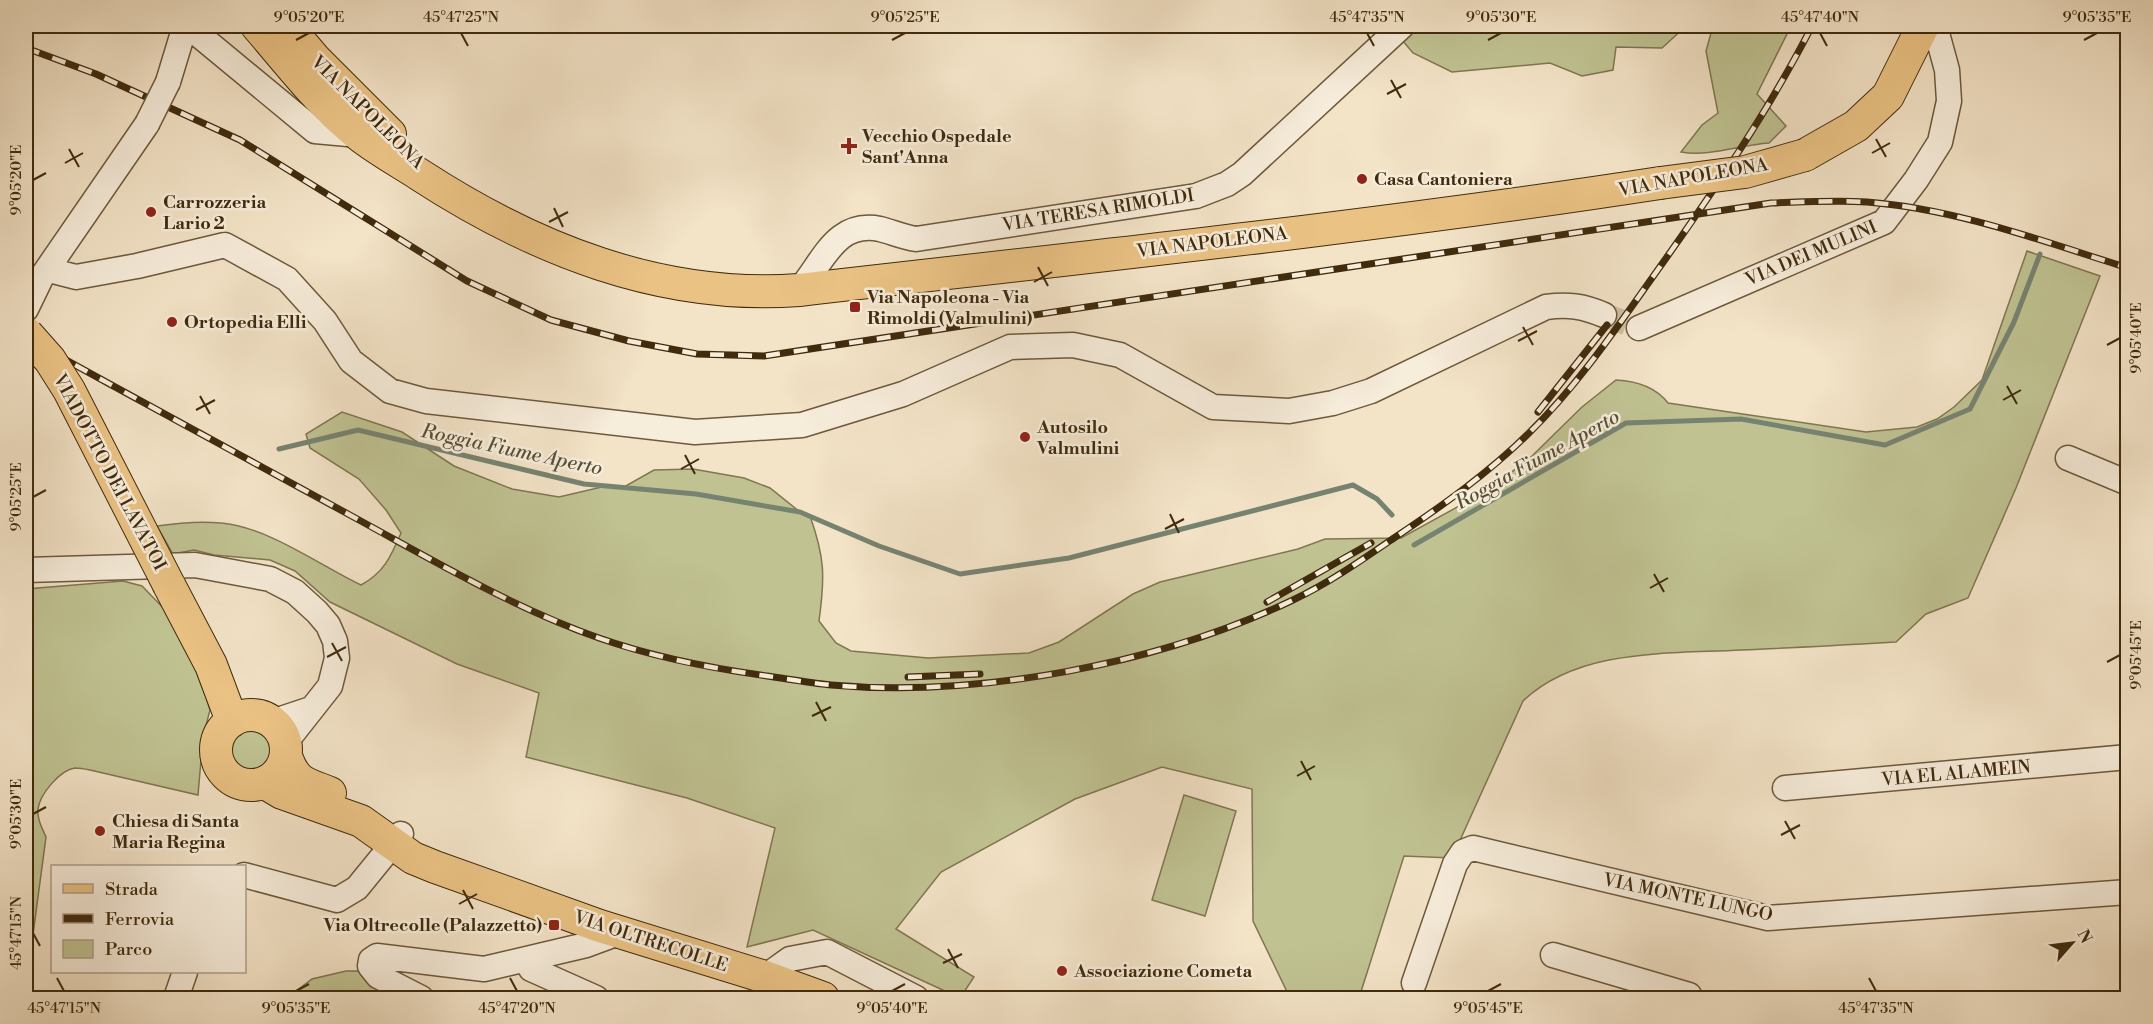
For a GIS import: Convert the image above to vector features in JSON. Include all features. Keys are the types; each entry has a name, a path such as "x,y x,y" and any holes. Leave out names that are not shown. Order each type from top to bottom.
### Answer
{"main road":[{"name":"VIA NAPOLEONA","path":"257,26 295,71 360,135 385,140 453,196 523,235 582,259 648,280 696,288 770,292 1206,244 1536,202 1745,172 1805,155 1856,126 1888,96 1923,26"},
{"name":"VIA NAPOLEONA","path":"287,26 354,99 453,196"},
{"name":"VIADOTTO DEI LAVATOI","path":"26,332 50,360 69,390 211,665"},
{"name":"VIA OLTRECOLLE","path":"211,665 265,731 291,773 300,782 369,810 413,858 621,932 765,977 823,999"},
{"path":"265,731 278,772 265,783 251,785 238,783 220,766 216,752 218,739 265,731"},
{"name":"VIA OLTRECOLLE","path":"265,783 282,793 361,821 397,839"}],"street":[{"path":"35,284 147,123 168,82 186,26 315,131 360,135"},
{"name":"VIA TERESA RIMOLDI","path":"799,290 832,243 855,229 881,229 896,236 916,239 1174,200 1227,184 1251,166 1402,26"},
{"name":"VIA DEI MULINI","path":"1640,328 1884,222 1916,180 1940,142 1949,101 1947,70 1935,26"},
{"path":"35,284 137,266 225,245 287,279 325,321 351,362 390,391 426,401 695,432 802,425 903,394 1010,347 1031,346 1073,345 1120,354 1213,407 1289,411 1332,403 1371,391 1546,307 1565,304 1585,306 1604,315"},
{"path":"2068,459 2127,483"},
{"path":"26,570 195,565 243,572 282,585 317,612 328,625 337,658 333,679 323,696 308,710 265,731"},
{"name":"VIA EL ALAMEIN","path":"1785,788 2127,758"},
{"path":"246,876 337,900 357,888 397,839"},
{"name":"VIA MONTE LUNGO","path":"1414,983 1455,864 1463,852 1473,848 1768,918 2127,892"},
{"path":"421,999 378,976 370,966 371,960 377,956 484,969 528,961 586,945 621,932"},
{"path":"765,977 790,959 827,952 916,999"},
{"path":"1553,955 1689,995 1690,999"},
{"path":"528,961 531,969 596,999"},
{"path":"176,999 185,973"}],"green space":[{"path":"1390,26 1685,27 1662,48 1616,47 1613,70 1582,76 1550,63 1452,72 1413,53"},
{"path":"1713,26 1791,26 1757,94 1786,126 1769,143 1714,152 1681,152 1702,125 1718,113 1706,51"},
{"path":"2027,251 2100,276 2016,488 1968,598 1926,614 1896,642 1626,657 1571,671 1545,684 1523,701 1452,858 1404,856 1359,998 1290,998 1253,921 1252,789 1162,767 1075,799 941,872 896,929 974,977 960,998 813,930 747,947 775,828 687,798 526,757 539,693 457,664 330,602 295,571 270,560 214,555 194,550 173,554 157,526 205,522 239,526 275,539 361,585 376,575 386,563 401,533 386,510 359,479 310,448 306,434 342,412 402,432 454,466 512,489 559,497 606,486 624,487 654,470 693,469 744,478 770,488 800,512 810,516 821,556 822,592 819,621 836,643 851,651 928,658 1029,653 1059,642 1133,594 1160,582 1298,549 1325,539 1401,538 1490,489 1532,456 1582,407 1616,380 1651,389 1668,403 1866,432 1917,427 1937,419 1954,407 1982,380"},
{"path":"123,581 142,586 171,616 185,642 206,697 210,710 203,737 198,795 78,768 69,770 57,778 43,797 38,809 39,820 46,837 26,987 26,589"},
{"path":"251,729 266,735 272,750 266,765 251,771 236,765 230,750 236,735"},
{"path":"1184,795 1236,811 1205,916 1152,900"},
{"path":"346,971 361,971 424,998 287,998 312,979"}],"waterway":[{"name":"Roggia Fiume Aperto","path":"1414,545 1626,423 1741,419 1885,445 1970,409 2014,322 2040,254"},
{"name":"Roggia Fiume Aperto","path":"279,449 358,430 584,484 696,494 800,512 879,546 960,574 1069,558 1353,485 1377,499 1392,515"}],"tunnel":[{"path":"1604,315 1639,328"}],"railway":[{"path":"26,338 471,581 566,626 619,645 703,665 831,685 888,688 947,686 1007,681 1067,671 1185,642 1241,623 1293,600 1370,555 1448,501 1499,461 1548,414 1612,334 1739,151 1812,26"},
{"path":"26,48 96,74 240,140 467,281 551,320 629,341 697,354 764,356 1771,203 1867,202 1934,211 2031,237 2128,268"},
{"path":"1538,412 1607,325"},
{"path":"1267,602 1371,543"},
{"path":"908,677 980,674"}],"place":[{"name":"Vecchio Ospedale Sant'Anna","path":"849,146"},
{"name":"Casa Cantoniera","path":"1362,179"},
{"name":"Carrozzeria Lario 2","path":"151,212"},
{"name":"Via Napoleona - Via Rimoldi (Valmulini)","path":"855,307"},
{"name":"Ortopedia Elli","path":"172,322"},
{"name":"Autosilo Valmulini","path":"1025,437"},
{"name":"Chiesa di Santa Maria Regina","path":"100,831"},
{"name":"Via Oltrecolle (Palazzetto)","path":"554,925"},
{"name":"Associazione Cometa","path":"1062,971"}]}
